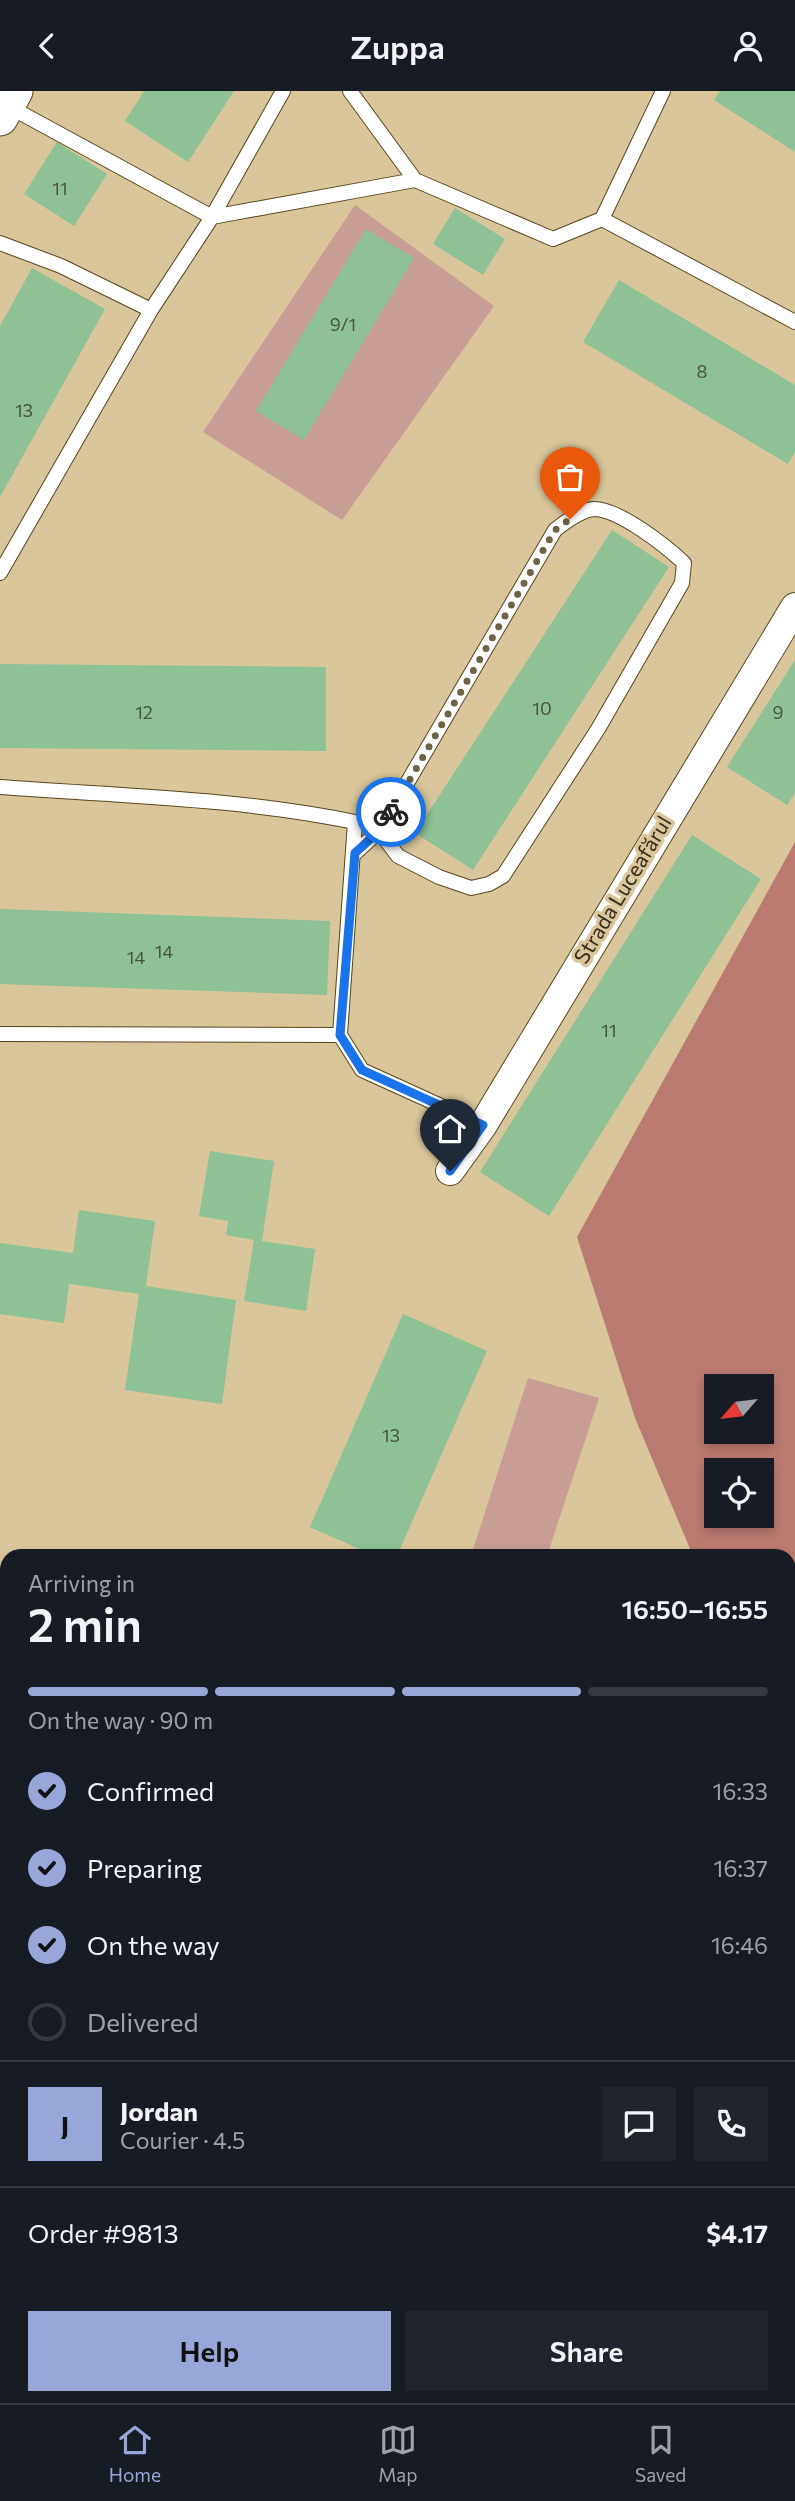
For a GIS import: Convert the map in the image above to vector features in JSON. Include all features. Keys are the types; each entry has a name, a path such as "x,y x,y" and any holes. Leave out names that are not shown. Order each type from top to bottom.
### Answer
{"street":[{"name":"Strada Luceafărul","path":"450,1171 483,1125 795,607"}],"lane":[{"path":"0,573 151,310 212,217 283,91"},
{"path":"350,91 415,180 553,239 602,219 663,91"},
{"path":"8,105 212,217 415,180"},
{"path":"602,219 795,322"},
{"path":"0,243 61,266 151,310"},
{"path":"355,853 379,831 555,530 570,519 593,509 610,513 657,539 684,563 682,583 611,706 503,876 489,884 471,887 439,877 398,856 379,831"},
{"path":"0,787 314,813 355,822 355,853 340,1035 362,1070 483,1125"},
{"path":"0,1034 340,1035"}],"shaded area":[{"path":"355,205 494,306 342,520 203,432"},
{"path":"795,842 795,1549 690,1549 635,1418 577,1237"},
{"path":"528,1378 599,1398 549,1549 473,1549"}],"building":[{"path":"144,91 234,91 188,162 125,121"},
{"path":"720,91 795,91 795,152 714,100"},
{"path":"57,142 107,174 74,226 24,194"},
{"path":"455,208 505,239 483,275 433,244"},
{"path":"366,229 414,258 304,440 256,411"},
{"path":"32,268 105,309 0,497 0,326"},
{"path":"619,280 795,385 795,452 788,464 583,342"},
{"path":"612,530 669,567 473,870 415,833"},
{"path":"795,660 795,793 787,805 727,767"},
{"path":"0,664 326,667 326,751 0,748"},
{"path":"692,835 761,879 549,1216 480,1172"},
{"path":"0,909 330,921 327,995 0,984"},
{"path":"210,1151 274,1161 262,1241 315,1249 306,1311 244,1301 254,1240 226,1235 228,1221 199,1216"},
{"path":"79,1210 155,1221 146,1286 236,1300 222,1404 125,1390 139,1294 69,1284 64,1323 0,1314 0,1243 73,1253"},
{"path":"403,1314 487,1351 400,1549 359,1549 310,1527"}],"way so far":[{"path":"391,812 555,530 570,519"}],"route":[{"path":"391,812 379,831 355,853 340,1035 362,1070 483,1125 450,1171"}]}
